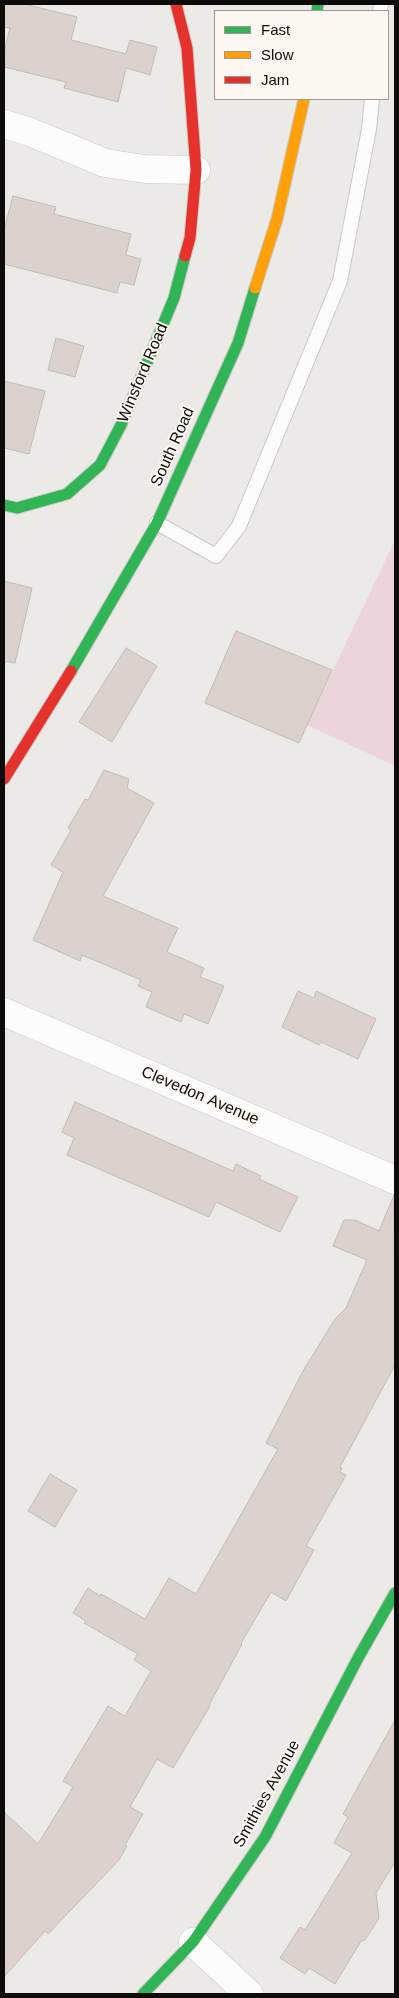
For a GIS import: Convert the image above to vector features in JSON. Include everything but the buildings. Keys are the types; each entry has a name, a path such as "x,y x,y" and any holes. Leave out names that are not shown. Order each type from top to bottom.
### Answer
{"street":[{"name":"Winsford Road","path":"4,505 17,508 67,494 100,465 121,425 174,298 190,238 196,170 186,48 176,4"},
{"name":"South Road","path":"4,779 88,644 156,524 238,343 277,219 304,100"},
{"path":"4,124 30,132 105,163 145,169 196,170"},
{"name":"Clevedon Avenue","path":"4,1012 395,1180"},
{"name":"Smithies Avenue","path":"143,1994 193,1942 265,1837 358,1658 395,1593"},
{"path":"193,1942 249,1994"}],"lane":[{"path":"156,524 216,556 239,526 340,281 369,129 372,100"}],"shaded area":[{"path":"395,540 395,766 307,725"}],"traffic: fast":[{"path":"317,10 318,4"},
{"path":"4,505 17,508 67,494 100,465 121,425 174,298 185,256"},
{"path":"71,671 157,523 238,343 255,288"},
{"path":"143,1994 193,1942 265,1837 358,1658 395,1593"}],"traffic: slow":[{"path":"255,288 277,219 304,100"}],"traffic: jam":[{"path":"176,4 187,48 196,170 190,238 185,256"},
{"path":"4,779 71,671"}]}
